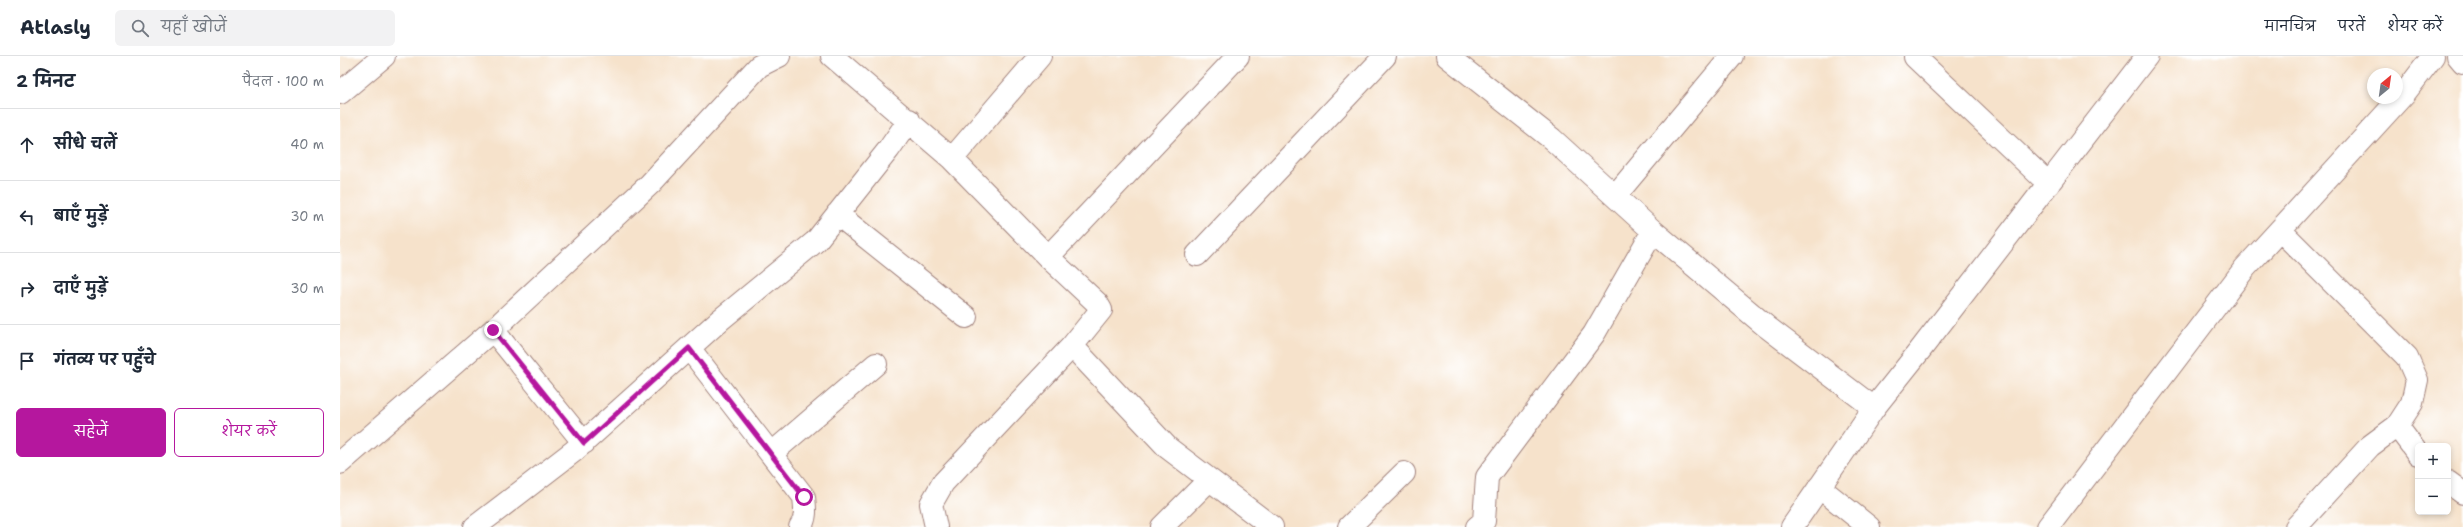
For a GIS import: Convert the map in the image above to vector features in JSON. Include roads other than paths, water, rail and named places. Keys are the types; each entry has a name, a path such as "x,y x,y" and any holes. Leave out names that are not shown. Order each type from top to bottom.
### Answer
{"street":[{"path":"340,93 384,56"},
{"path":"340,463 493,330 650,184 756,61 779,56"},
{"path":"832,56 909,120 952,159 1048,257 1097,303 1101,310 1072,346 943,484 932,504 934,525 936,527"},
{"path":"952,159 1040,56"},
{"path":"1048,257 1238,56"},
{"path":"1196,255 1386,56"},
{"path":"1447,56 1552,139 1653,231 1767,327 1874,408"},
{"path":"1615,196 1732,56"},
{"path":"1792,527 1874,408 2049,184 2146,56"},
{"path":"2048,527 2245,268 2404,94 2433,56"},
{"path":"2458,56 2463,62"},
{"path":"1914,58 2049,184"},
{"path":"475,527 584,443 689,348 816,241 890,149 909,120"},
{"path":"837,214 966,317"},
{"path":"2280,230 2407,358 2417,380 2412,403 2398,426 2370,446 2296,527"},
{"path":"1477,527 1484,521 1487,477 1594,334 1653,231"},
{"path":"493,330 584,443"},
{"path":"1072,346 1168,448 1272,527"},
{"path":"689,348 804,497 806,510 800,527"},
{"path":"771,454 876,364"},
{"path":"2398,426 2415,450"},
{"path":"1349,527 1404,473"},
{"path":"1162,527 1209,480"},
{"path":"2451,484 2463,493"},
{"path":"1819,487 1869,527"}]}
